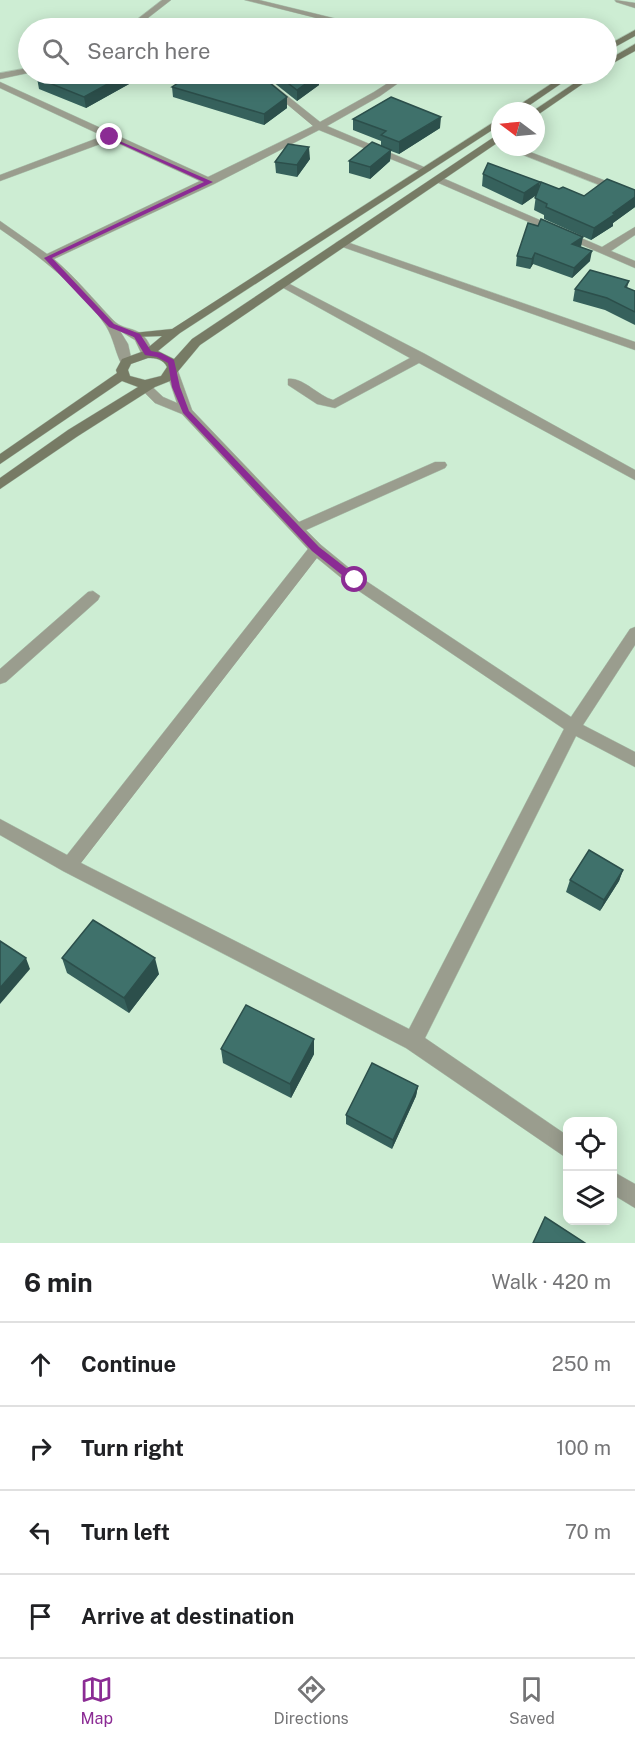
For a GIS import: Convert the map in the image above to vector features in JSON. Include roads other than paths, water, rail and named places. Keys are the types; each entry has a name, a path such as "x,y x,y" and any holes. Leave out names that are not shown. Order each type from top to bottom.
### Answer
{"street":[{"path":"143,18 167,0"},
{"path":"249,0 328,18"},
{"path":"627,3 635,11"},
{"path":"617,43 635,32"},
{"path":"617,58 635,47"},
{"path":"0,76 18,73"},
{"path":"267,84 319,126 426,170"},
{"path":"48,258 210,182 383,92 394,84"},
{"path":"529,102 556,84"},
{"path":"545,106 578,84"},
{"path":"0,85 210,182"},
{"path":"0,460 176,331 491,127"},
{"path":"0,178 110,137"},
{"path":"0,485 146,386 161,381 196,342 438,178 491,145"},
{"path":"531,156 635,196"},
{"path":"438,178 635,265"},
{"path":"0,224 48,258 112,325 123,344 124,368 130,381 146,386 159,400 186,411 316,549 355,580 573,727 635,760"},
{"path":"603,251 635,230"},
{"path":"341,243 635,346"},
{"path":"282,283 635,476"},
{"path":"112,325 137,335 176,331"},
{"path":"137,335 148,353"},
{"path":"148,353 166,357 173,369 186,411"},
{"path":"292,382 321,401 335,404 421,357"},
{"path":"296,529 440,465"},
{"path":"69,866 316,549"},
{"path":"0,678 93,596"},
{"path":"413,1041 573,727 635,633"},
{"path":"0,826 69,866 413,1041 563,1146"},
{"path":"617,1184 635,1197"}]}
